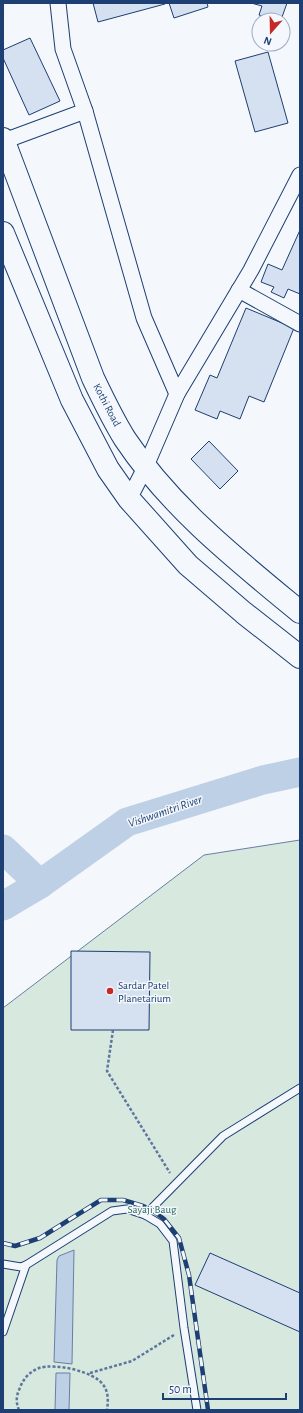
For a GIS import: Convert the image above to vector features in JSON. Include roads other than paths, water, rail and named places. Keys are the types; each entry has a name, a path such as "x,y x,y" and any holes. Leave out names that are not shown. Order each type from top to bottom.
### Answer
{"main road":[{"name":"Kothi Road","path":"4,140 92,378 126,439 146,466 192,518 228,552 300,612"},
{"path":"3,233 72,400 108,469 129,499 188,565 244,613 300,657"}],"street":[{"path":"58,3 64,49 85,112 144,318 177,394"},
{"path":"4,140 85,112"},
{"path":"129,499 146,466 177,394 239,290 300,175"},
{"path":"239,290 300,324"}],"lane":[{"path":"145,1215 223,1136 300,1088"},
{"path":"3,1264 22,1267 112,1211 127,1209 145,1215 160,1224 173,1241 184,1328 197,1410"},
{"path":"3,1332 26,1265"}],"water":[{"path":"74,1250 72,1364 54,1362 57,1260 59,1256"},
{"path":"56,1373 70,1373 69,1410 55,1410"}],"waterway":[{"name":"Vishwamitri River","path":"3,906 40,884 127,822 263,780 300,772"},
{"path":"3,849 40,884"}],"railway":[{"path":"3,1243 15,1246 40,1238 101,1200 123,1200 143,1206 151,1209 164,1219 179,1238 189,1275 208,1410"}],"place":[{"name":"Sardar Patel Planetarium","path":"110,991"}],"park label":[{"name":"Sayaji Baug","path":"152,1209"}]}
